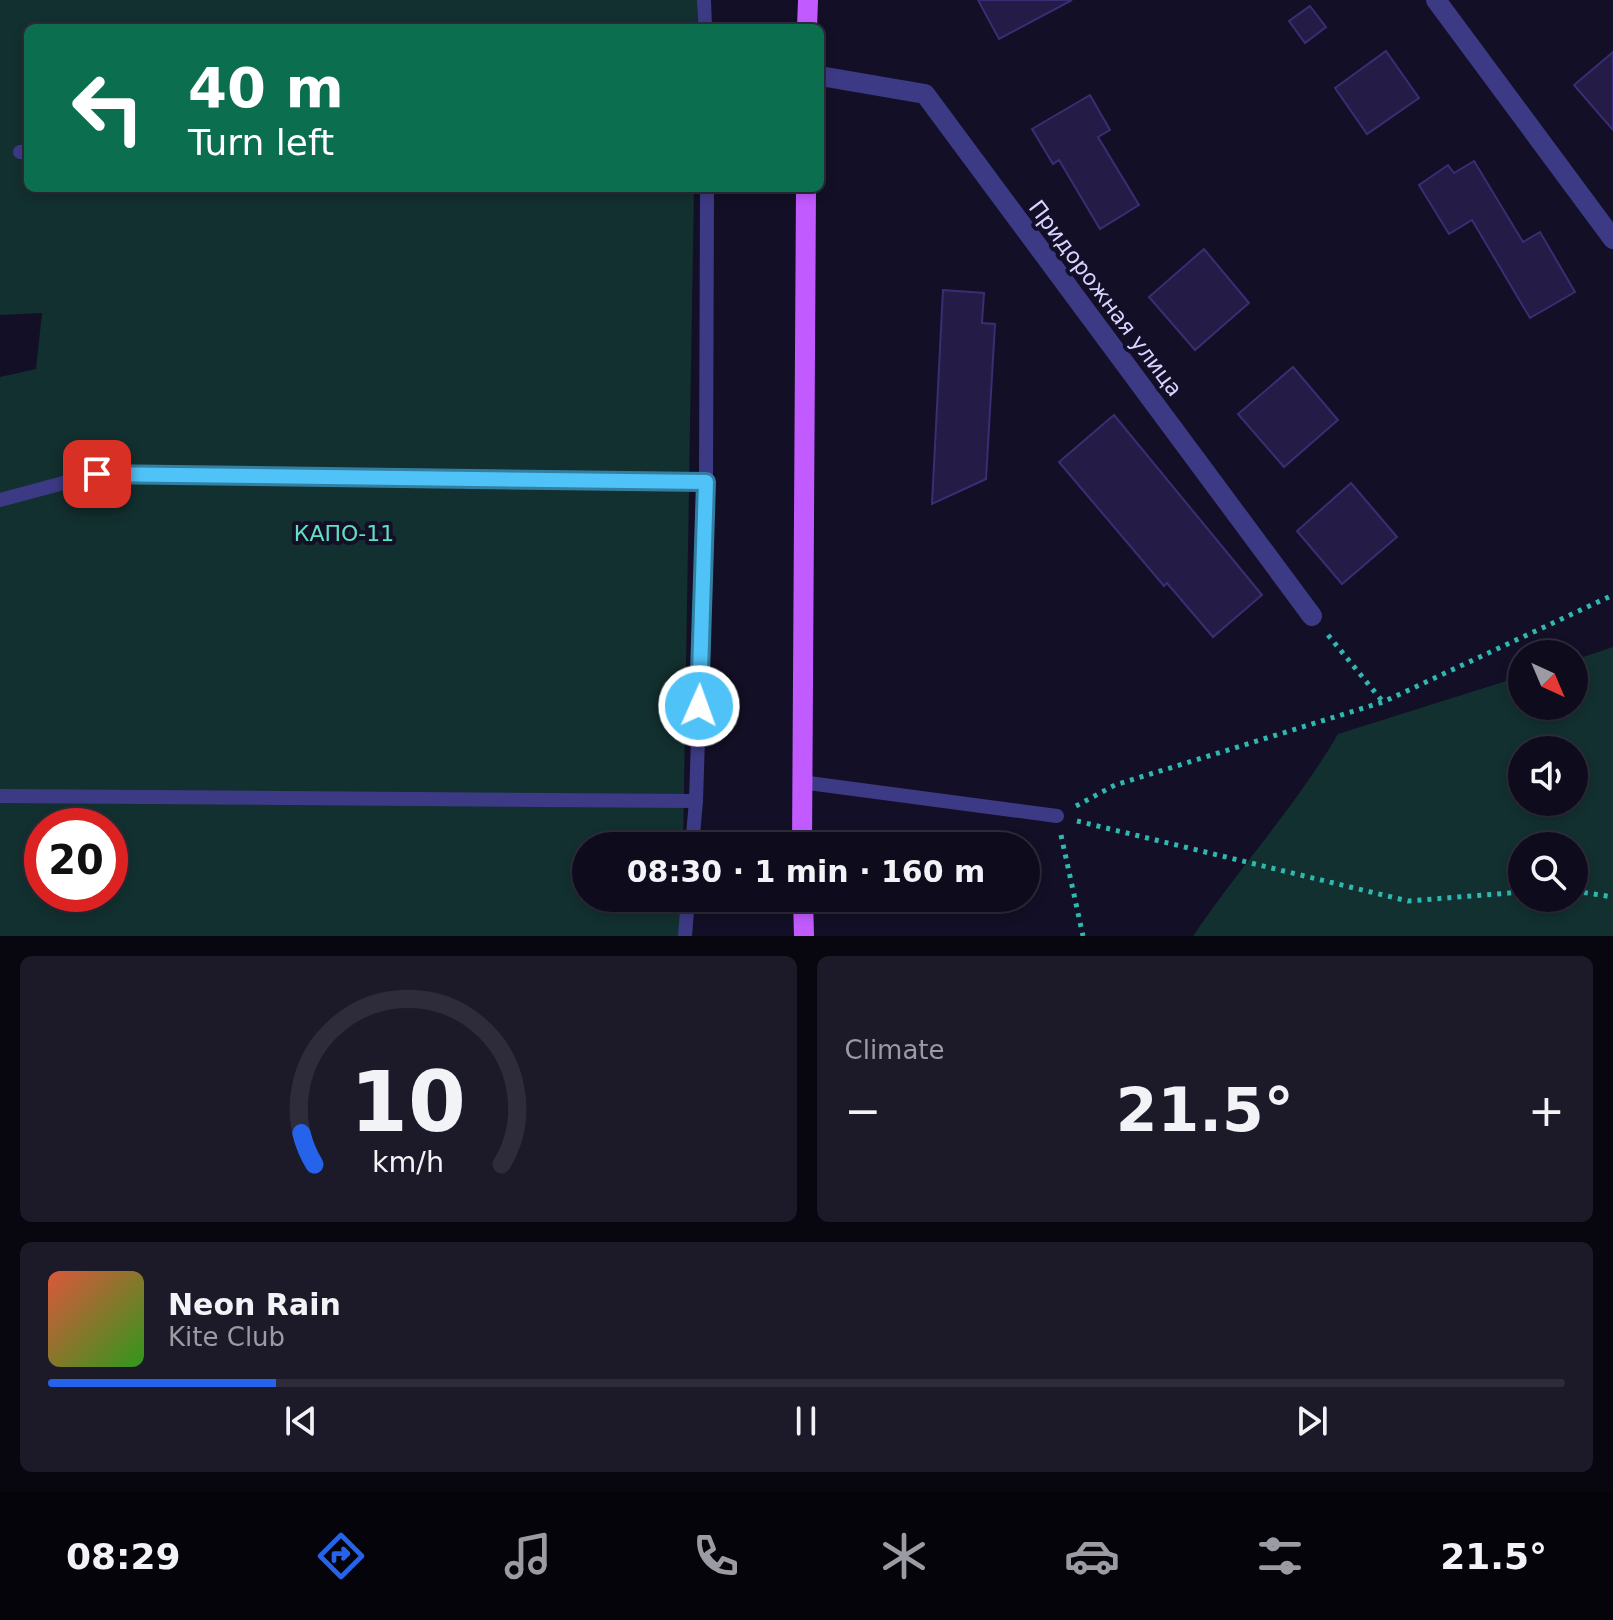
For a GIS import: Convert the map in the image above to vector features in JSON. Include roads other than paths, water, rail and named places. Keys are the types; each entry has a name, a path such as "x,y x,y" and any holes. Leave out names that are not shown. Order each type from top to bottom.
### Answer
{"main road":[{"path":"807,24 808,0"},
{"path":"802,832 806,192"},
{"path":"803,912 804,936"}],"street":[{"path":"1436,0 1613,239"},
{"name":"Придорожная улица","path":"824,77 925,94 1312,616"}],"lane":[{"path":"704,0 705,24"},
{"path":"693,832 706,482 707,192"},
{"path":"0,500 97,474 706,482"},
{"path":"801,782 1057,816"},
{"path":"0,796 696,801"},
{"path":"685,936 687,912"}],"park label":[{"name":"КАПО-11","path":"344,533"}]}
